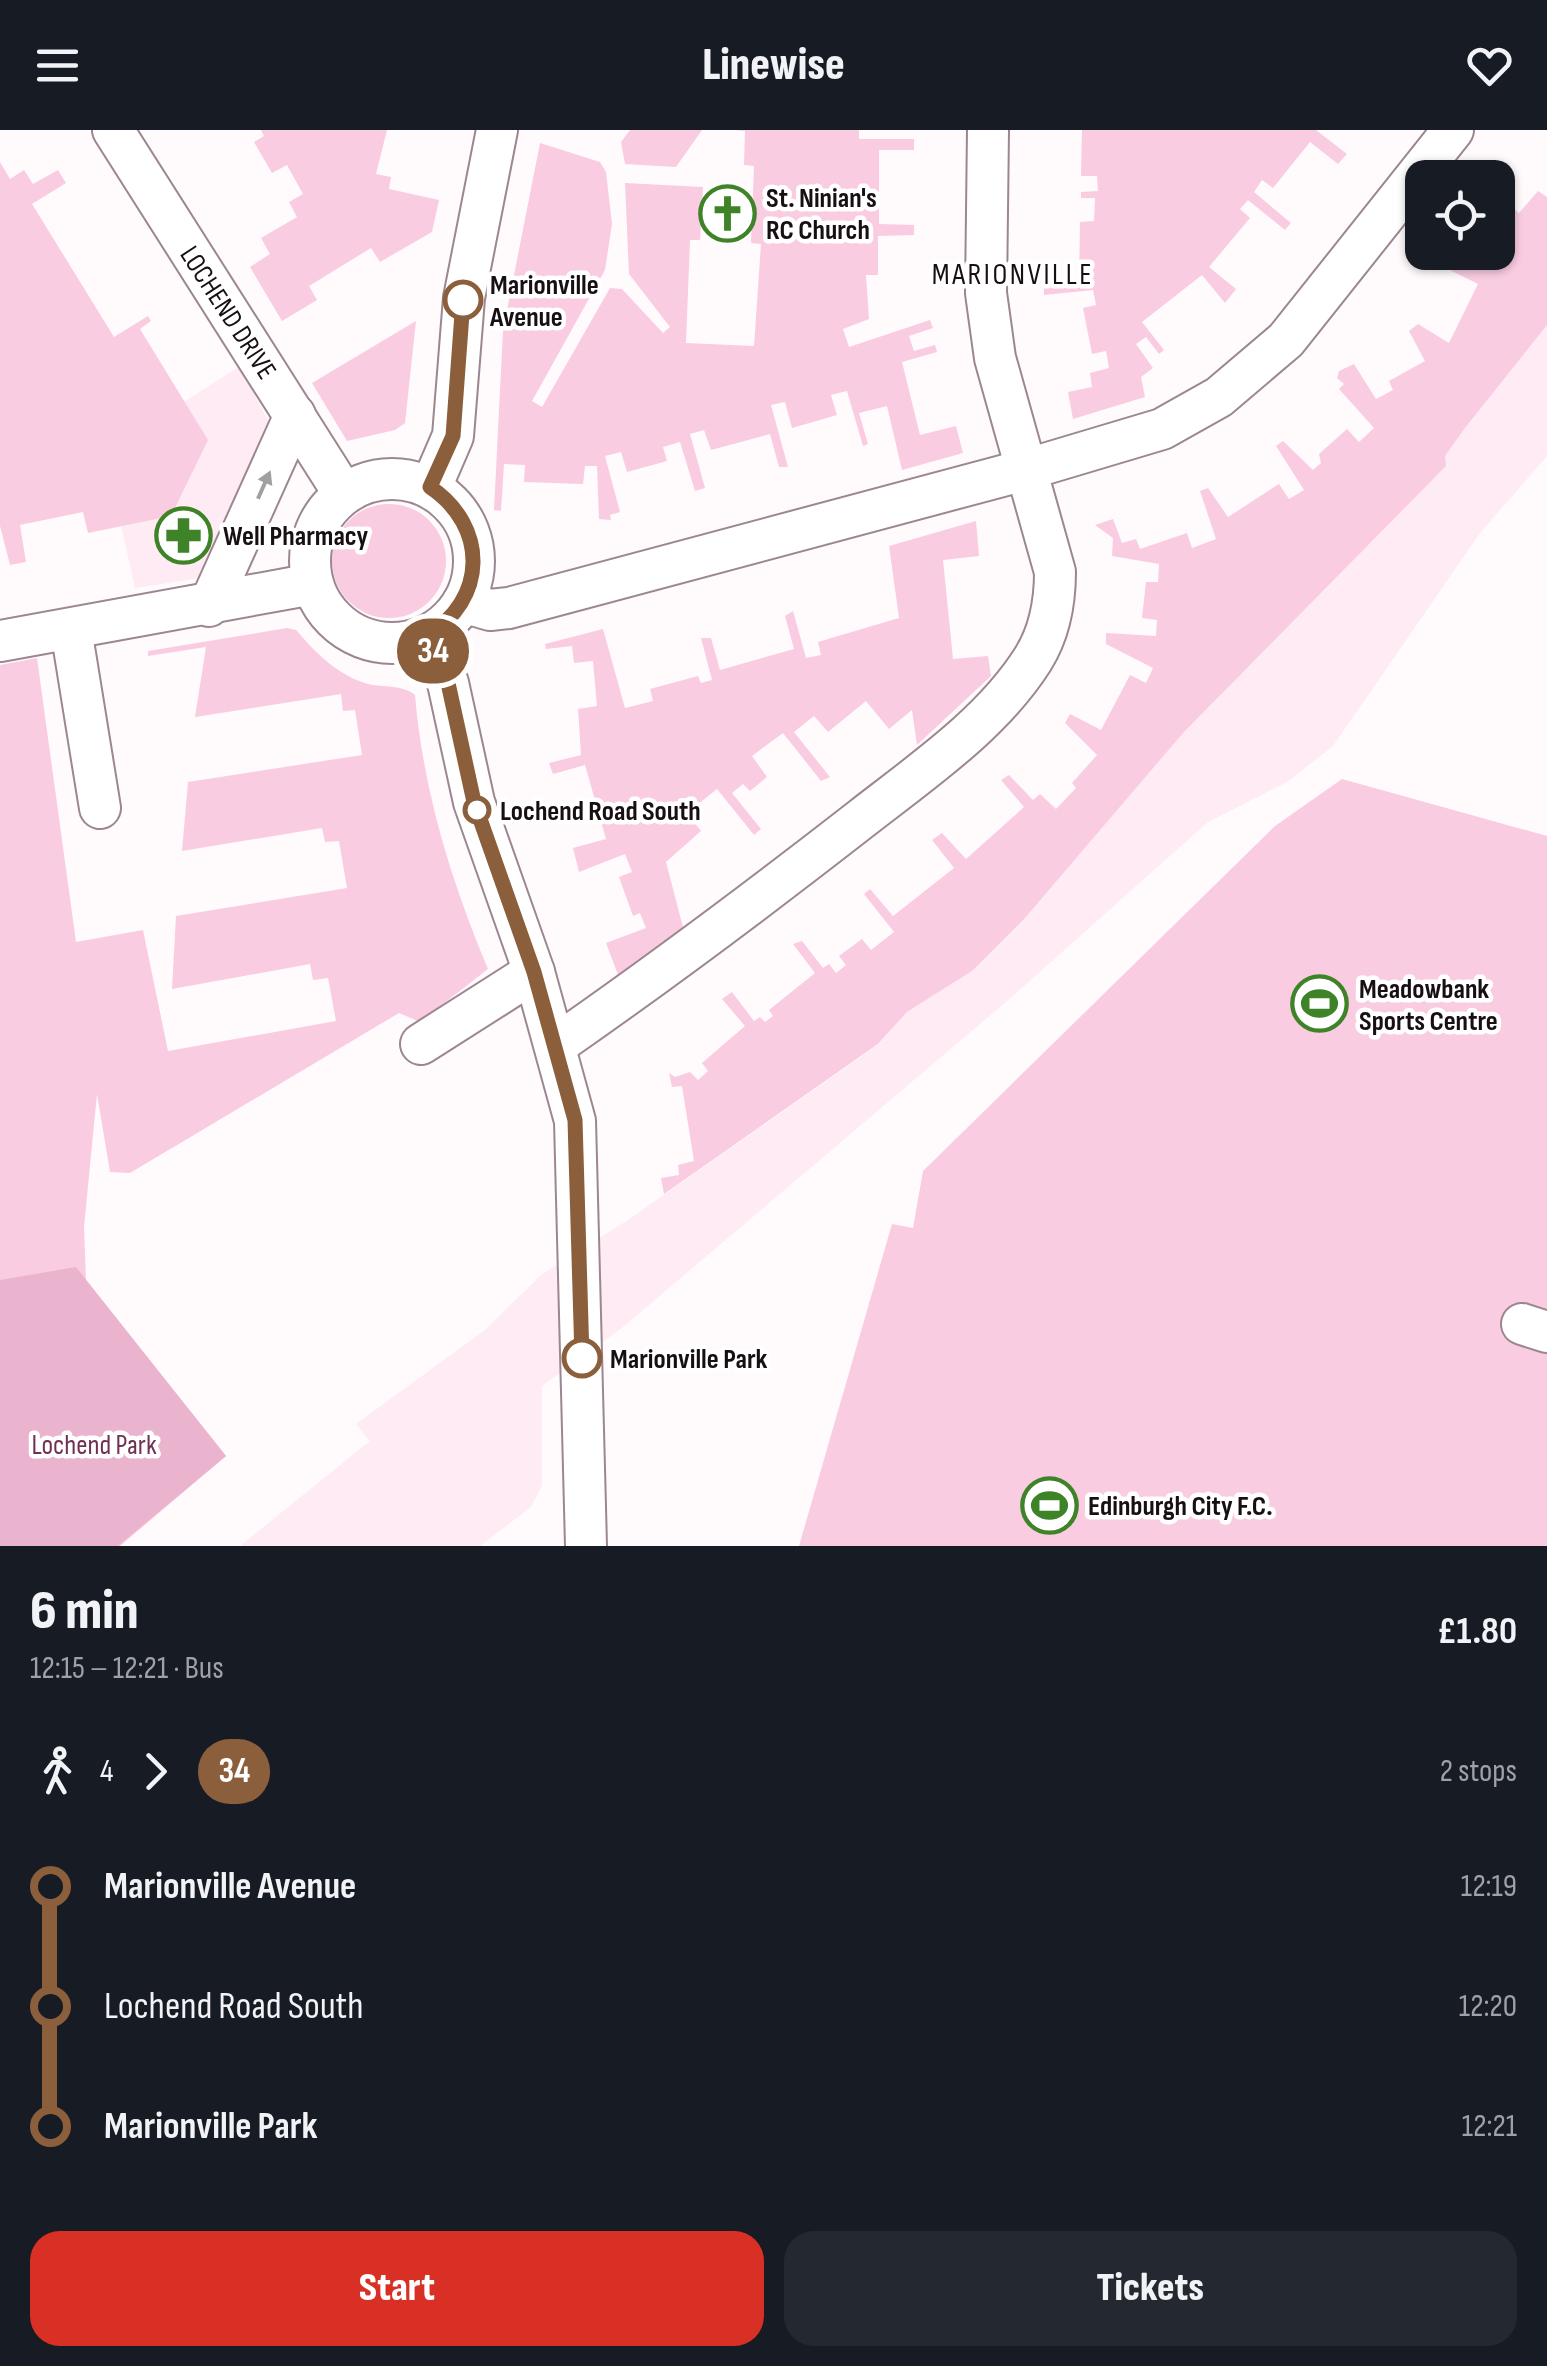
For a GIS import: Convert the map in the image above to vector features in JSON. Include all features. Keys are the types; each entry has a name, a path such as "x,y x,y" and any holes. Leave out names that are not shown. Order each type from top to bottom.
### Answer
{"street":[{"name":"LOCHEND DRIVE","path":"113,130 344,494"},
{"path":"430,487 453,436 464,298 497,130"},
{"path":"556,1044 702,943 932,764 1023,674 1046,632 1054,586 1051,550 995,358 989,315 988,130"},
{"path":"463,602 490,610 509,608 1028,469 1162,429 1250,374 1316,306 1453,130"},
{"path":"209,606 295,415"},
{"path":"386,478 430,487 459,512 474,547 471,585 454,616 426,636 404,642 358,636 323,606 313,584 310,551 321,519 344,494 386,478"},
{"path":"0,641 209,606 313,584"},
{"path":"71,629 100,808"},
{"path":"426,636 448,683 474,802 534,972 575,1120 586,1546"},
{"path":"421,1044 534,972"}],"shaded area":[{"path":"1547,325 1547,456 1480,533 1333,746 1287,782 1208,822 1007,1001 623,1327 542,1386 542,1485 531,1507 480,1546 240,1546 370,1441 356,1424 485,1330 541,1275 628,1220 878,1045 907,1012 972,971 1053,885 1184,732 1446,466 1445,456 1465,428"},
{"path":"240,366 272,429 201,578 135,588 109,471 130,421 184,402"}],"green space":[{"path":"261,130 387,130 376,174 391,177 389,189 439,200 432,232 380,262 371,248 309,286 317,300 282,321 250,267 270,254 261,238 297,217 289,202 303,194 287,165 272,173 254,142 264,136"},
{"path":"630,130 702,130 676,167 625,164 621,142"},
{"path":"734,130 859,130 859,139 914,139 914,150 879,150 879,224 914,225 914,235 878,236 878,275 866,275 869,319 843,329 849,347 930,320 933,328 909,336 914,351 935,345 937,352 902,362 920,435 956,426 963,453 902,470 887,406 859,413 868,444 863,446 847,391 831,395 837,415 792,428 785,402 771,405 788,467 779,467 770,434 711,450 704,430 690,434 705,488 695,491 680,442 663,447 667,461 627,472 621,452 605,456 620,512 610,515 611,520 599,519 597,466 585,466 583,484 524,482 525,465 504,464 501,511 494,510 503,331 540,143 600,162 606,172 612,224 605,270 532,401 542,407 610,288 622,289 663,333 670,327 629,274 625,183 703,187 700,240 690,240 686,343 754,346 761,244 751,243 754,166 744,165 745,131"},
{"path":"1082,130 1316,130 1347,154 1338,164 1310,142 1273,188 1262,180 1254,192 1291,223 1285,230 1248,200 1240,209 1250,218 1209,267 1236,289 1225,303 1202,275 1142,322 1164,350 1159,354 1146,337 1136,344 1153,368 1141,377 1145,397 1073,419 1068,392 1092,387 1090,373 1109,368 1106,351 1092,354 1083,308 1096,305 1093,290 1044,295 1044,284 1079,284 1080,222 1094,221 1095,198 1081,198 1081,192 1098,191 1097,176 1081,176"},
{"path":"0,162 10,179 24,170 33,184 58,170 66,183 32,204 114,337 148,316 151,321 140,329 208,440 171,516 88,533 83,512 20,525 26,562 10,565 0,526"},
{"path":"1538,191 1547,197 1547,325 1465,428 1445,456 1446,466 1184,732 1024,919 972,971 907,1012 878,1044 664,1194 661,1178 679,1175 678,1165 694,1161 682,1086 672,1087 669,1073 675,1077 690,1072 698,1080 708,1071 702,1063 745,1026 722,999 732,992 754,1021 760,1017 765,1022 773,1016 769,1010 815,973 793,944 802,941 823,968 829,964 836,973 846,965 839,956 862,939 871,950 894,932 864,894 870,889 893,916 954,868 932,840 942,833 966,859 1024,807 1001,780 1009,775 1033,800 1040,794 1056,809 1076,788 1072,783 1097,755 1065,723 1070,714 1101,730 1130,675 1146,683 1153,668 1106,644 1106,633 1156,636 1157,620 1142,618 1146,582 1158,582 1159,564 1112,556 1113,538 1095,525 1113,519 1122,543 1136,539 1140,549 1187,533 1192,548 1216,539 1200,491 1208,488 1228,517 1279,484 1289,499 1304,490 1276,446 1283,441 1313,470 1321,463 1319,454 1347,429 1359,442 1374,428 1339,389 1344,384 1337,378 1339,371 1354,364 1376,399 1393,390 1389,381 1425,361 1409,331 1418,324 1449,343 1478,284 1450,270 1515,270 1515,210 1519,213"},
{"path":"416,321 405,423 395,430 347,441 312,383"},
{"path":"389,504 411,508 430,520 442,539 446,561 442,583 430,602 411,614 389,618 367,614 348,602 336,583 332,561 336,539 348,520 367,508"},
{"path":"976,521 979,556 943,560 953,659 988,656 991,676 917,745 912,710 889,729 866,701 828,732 814,716 794,732 830,777 821,781 783,733 752,756 767,777 750,791 743,784 732,793 761,829 754,835 717,789 687,813 701,831 666,862 684,931 620,980 606,943 646,928 640,913 633,916 619,877 632,872 625,854 579,872 573,848 606,839 585,765 553,774 549,763 581,755 578,709 597,706 593,661 574,663 572,646 546,649 545,644 603,629 625,708 653,701 650,689 698,676 701,683 712,680 701,638 711,638 720,670 794,649 785,616 793,611 806,658 821,655 818,642 899,618 889,546"},
{"name":"Lochend Park","path":"287,628 296,630 319,655 346,675 415,695 425,766 441,835 488,969 420,1022 399,1013 130,1173 110,1172 97,1094 84,1227 86,1282 226,1456 120,1546 0,1546 0,665 37,658 76,942 143,930 168,1051 336,1021 328,978 313,980 310,964 172,989 176,916 347,888 339,841 325,842 322,828 182,851 188,782 362,755 355,710 343,711 341,694 195,717 206,647 148,656 148,651"},
{"name":"Meadowbank Sports Centre","path":"1342,779 1547,836 1547,1546 799,1546 892,1224 913,1228 923,1171 1275,826"},
{"name":"Lochend Park","path":"76,1267 226,1456 118,1546 0,1546 0,1280"}],"bus line":[{"name":"34","path":"463,300 453,436 430,487 459,512 474,547 474,566 471,585 454,616 426,636 448,683 474,802 534,972 575,1120 580,1169 582,1358"}],"place":[{"name":"St. Ninian's RC Church","path":"727,213"},
{"name":"Marionville Avenue","path":"463,300"},
{"name":"Well Pharmacy","path":"184,535"},
{"name":"Lochend Road South","path":"477,810"},
{"name":"Meadowbank Sports Centre","path":"1320,1004"},
{"name":"Marionville Park","path":"582,1358"},
{"name":"Edinburgh City F.C.","path":"1049,1505"}],"district":[{"name":"MARIONVILLE","path":"1013,274"}]}
